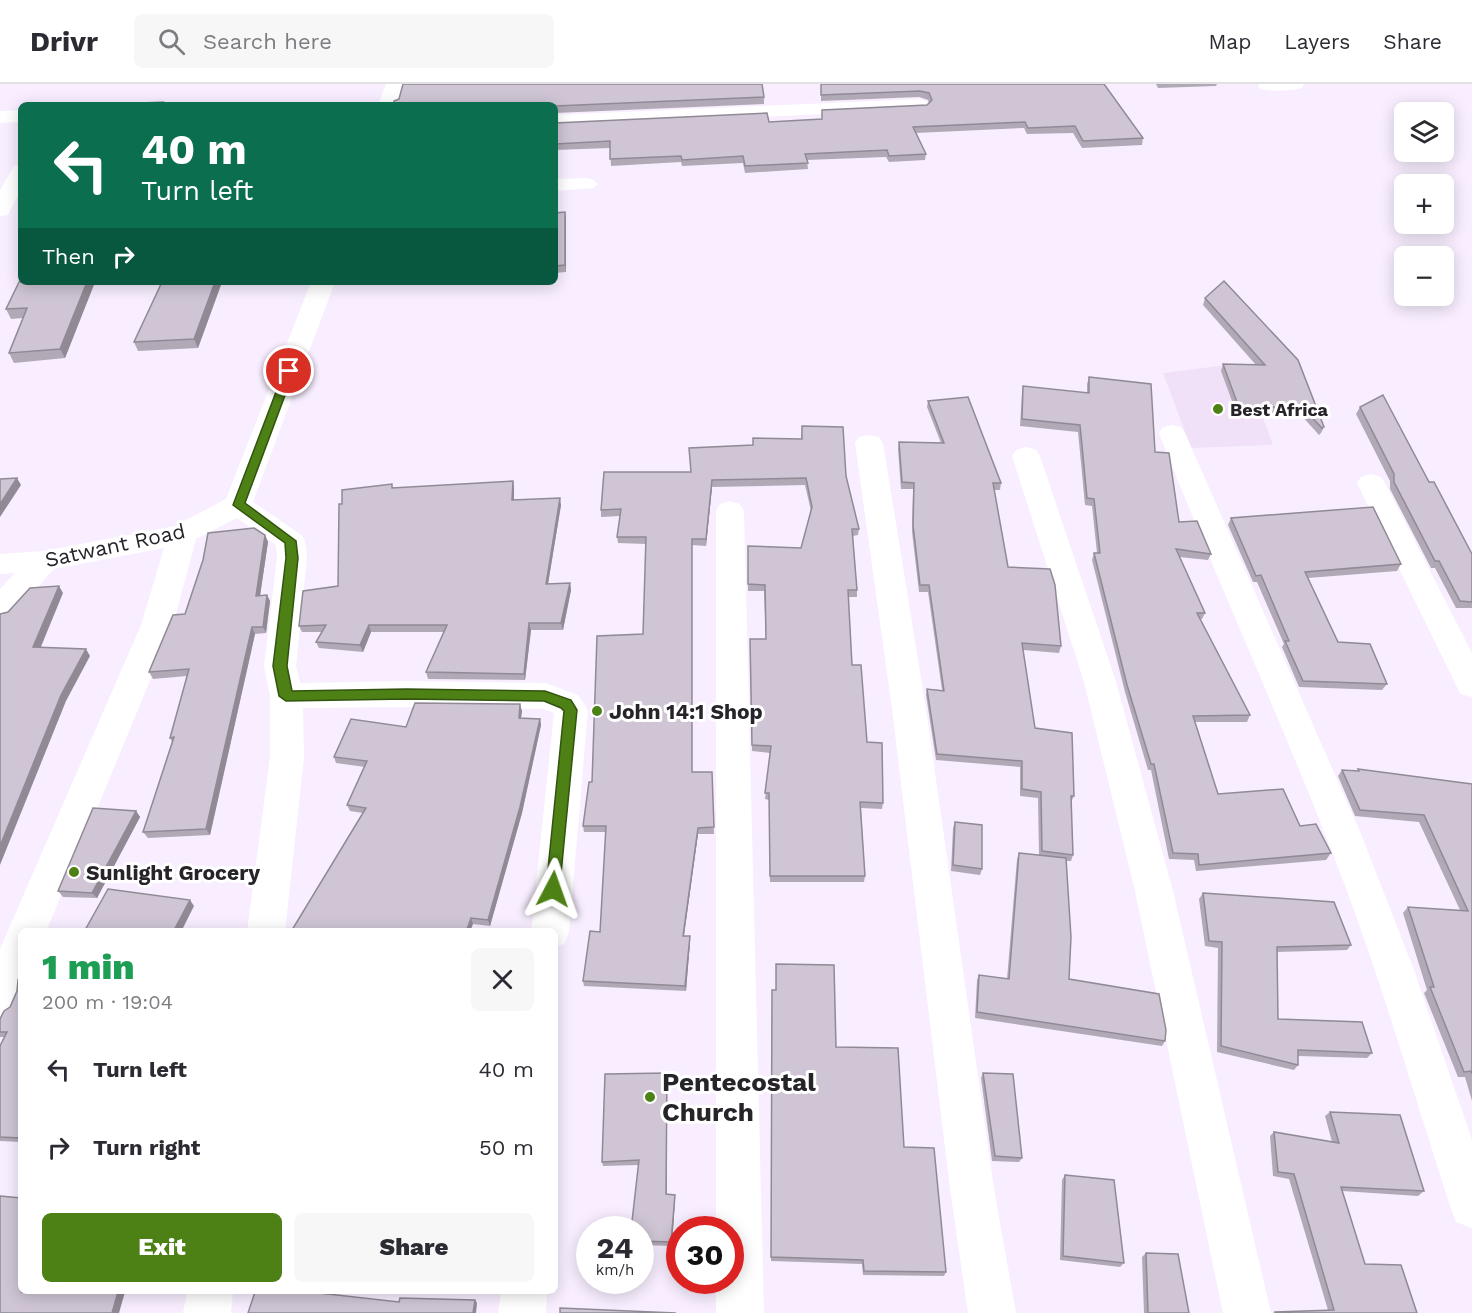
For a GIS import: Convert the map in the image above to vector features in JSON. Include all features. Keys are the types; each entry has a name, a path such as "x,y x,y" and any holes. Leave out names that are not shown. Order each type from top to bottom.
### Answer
{"street":[{"path":"389,102 395,84"},
{"path":"1267,85 1295,84"},
{"path":"558,121 919,105"},
{"path":"0,117 18,116"},
{"path":"0,210 18,177"},
{"path":"558,185 587,184"},
{"path":"266,928 286,756 286,696 280,666 292,558 290,541 238,505 322,285"},
{"path":"1172,433 1206,519 1366,893 1472,1206"},
{"path":"869,443 909,709 970,1178 992,1313"},
{"path":"1026,456 1100,682 1148,868 1247,1313"},
{"path":"1371,483 1472,685"},
{"name":"Satwant Road","path":"0,564 44,561 183,534 238,505"},
{"path":"730,511 740,1313"},
{"path":"29,928 157,625 183,534"},
{"path":"0,609 44,561"},
{"path":"286,696 406,694 545,696 566,704 571,710 550,928"},
{"path":"0,999 18,953"},
{"path":"207,1313 210,1294"},
{"path":"522,1313 524,1294"}],"shaded area":[{"name":"Best Africa","path":"1243,363 1273,445 1191,448 1163,373"}],"building":[{"path":"403,84 762,84 764,97 558,106 558,102 394,102 399,99"},
{"path":"821,84 1104,84 1143,138 1083,141 1075,126 1028,128 1025,122 913,127 926,154 889,156 887,150 805,154 808,163 745,166 743,156 682,160 681,156 610,159 610,141 558,144 558,123 767,113 769,122 822,119 822,110 927,105 932,100 929,93 920,91 821,95"},
{"path":"565,212 565,265 558,266 558,213"},
{"path":"1224,281 1298,360 1324,427 1322,428 1304,409 1238,405 1223,364 1265,365 1205,298"},
{"path":"18,284 86,285 60,349 9,353 27,308 6,309"},
{"path":"161,285 214,285 194,339 134,342"},
{"path":"1089,377 1151,384 1155,452 1169,453 1179,522 1197,521 1211,554 1176,549 1205,613 1197,613 1250,715 1193,716 1218,794 1283,789 1300,826 1316,824 1331,853 1199,865 1198,854 1173,853 1154,764 1151,764 1127,685 1094,553 1100,553 1094,499 1087,498 1080,425 1022,419 1023,386 1089,393"},
{"path":"1383,395 1429,482 1434,482 1472,554 1472,602 1460,601 1439,561 1435,561 1394,482 1394,474 1360,407"},
{"path":"968,397 1001,483 993,483 1008,567 1050,569 1055,585 1061,646 1022,643 1035,728 1072,733 1073,855 1042,851 1041,792 1022,789 1022,761 937,754 927,689 944,691 929,585 920,585 913,525 914,483 902,482 899,442 944,443 928,401"},
{"path":"802,426 843,427 846,476 859,529 852,529 857,590 848,590 852,665 861,665 867,742 882,743 883,803 860,802 865,876 770,876 769,793 765,793 771,746 752,745 750,639 766,639 765,585 748,584 748,546 801,548 812,507 806,478 712,480 706,539 692,539 692,772 712,772 714,827 698,828 683,936 690,936 685,986 583,981 590,931 600,932 606,826 583,826 589,782 592,782 597,636 643,634 646,537 617,537 621,509 601,510 604,472 691,472 689,448 753,445 753,438 802,439"},
{"path":"17,478 0,504 0,479"},
{"path":"513,481 512,500 560,498 546,584 570,583 561,623 529,623 524,674 426,672 447,625 369,625 360,645 316,642 326,625 299,626 303,591 338,586 339,504 342,504 342,490 392,484 392,488"},
{"path":"1373,507 1401,564 1305,572 1338,642 1370,644 1387,684 1303,681 1285,641 1289,641 1261,575 1256,576 1231,518"},
{"path":"254,528 265,535 256,596 267,595 263,627 252,627 206,829 143,832 174,737 170,738 189,669 149,672 173,615 185,614 203,560 208,533"},
{"path":"59,586 33,647 86,649 61,695 0,846 0,614 8,612 30,588"},
{"path":"415,703 520,704 519,718 540,719 520,807 488,920 471,918 467,928 293,928 366,808 347,805 367,761 334,757 351,719 406,727"},
{"path":"1358,769 1472,784 1472,1074 1471,1071 1464,1072 1430,987 1434,987 1408,907 1468,911 1424,815 1360,810 1342,770 1359,771"},
{"path":"93,808 136,811 92,893 58,891"},
{"path":"955,822 982,825 982,869 953,865"},
{"path":"1019,853 1066,858 1071,937 1069,979 1159,994 1166,1030 1165,1041 977,1012 979,975 1009,979"},
{"path":"108,889 190,900 175,928 86,928"},
{"path":"1203,893 1334,902 1351,945 1277,947 1278,1019 1362,1022 1372,1053 1298,1050 1298,1065 1221,1046 1222,942 1209,941"},
{"path":"776,964 834,965 836,1047 898,1048 904,1147 934,1148 946,1272 864,1271 863,1260 771,1257 772,990 776,990"},
{"path":"18,980 18,1138 0,1137 0,1046 7,1032 0,1032 0,1019 4,1011 10,1007 17,991"},
{"path":"667,1073 666,1194 675,1195 673,1216 666,1216 666,1242 654,1241 654,1216 633,1216 639,1160 602,1162 605,1074"},
{"path":"983,1073 1013,1074 1022,1158 995,1156"},
{"path":"1330,1112 1400,1115 1424,1191 1341,1187 1365,1264 1401,1265 1417,1313 1275,1313 1334,1310 1294,1174 1278,1172 1274,1132 1339,1143"},
{"path":"1065,1175 1114,1180 1124,1263 1063,1256"},
{"path":"0,1196 18,1198 18,1294 117,1294 112,1313 0,1313"},
{"path":"1146,1253 1178,1254 1189,1313 1148,1313"},
{"path":"254,1294 328,1294 399,1302 400,1298 475,1300 473,1313 248,1313"},
{"path":"560,1308 676,1313 560,1313"}],"place":[{"name":"Best Africa","path":"1218,409"},
{"name":"John 14:1 Shop","path":"597,711"},
{"name":"Sunlight Grocery","path":"74,872"},
{"name":"Pentecostal Church","path":"650,1097"}],"route":[{"path":"289,371 238,505 290,541 292,558 280,666 286,696 406,694 545,696 566,704 571,710 553,889"}]}
